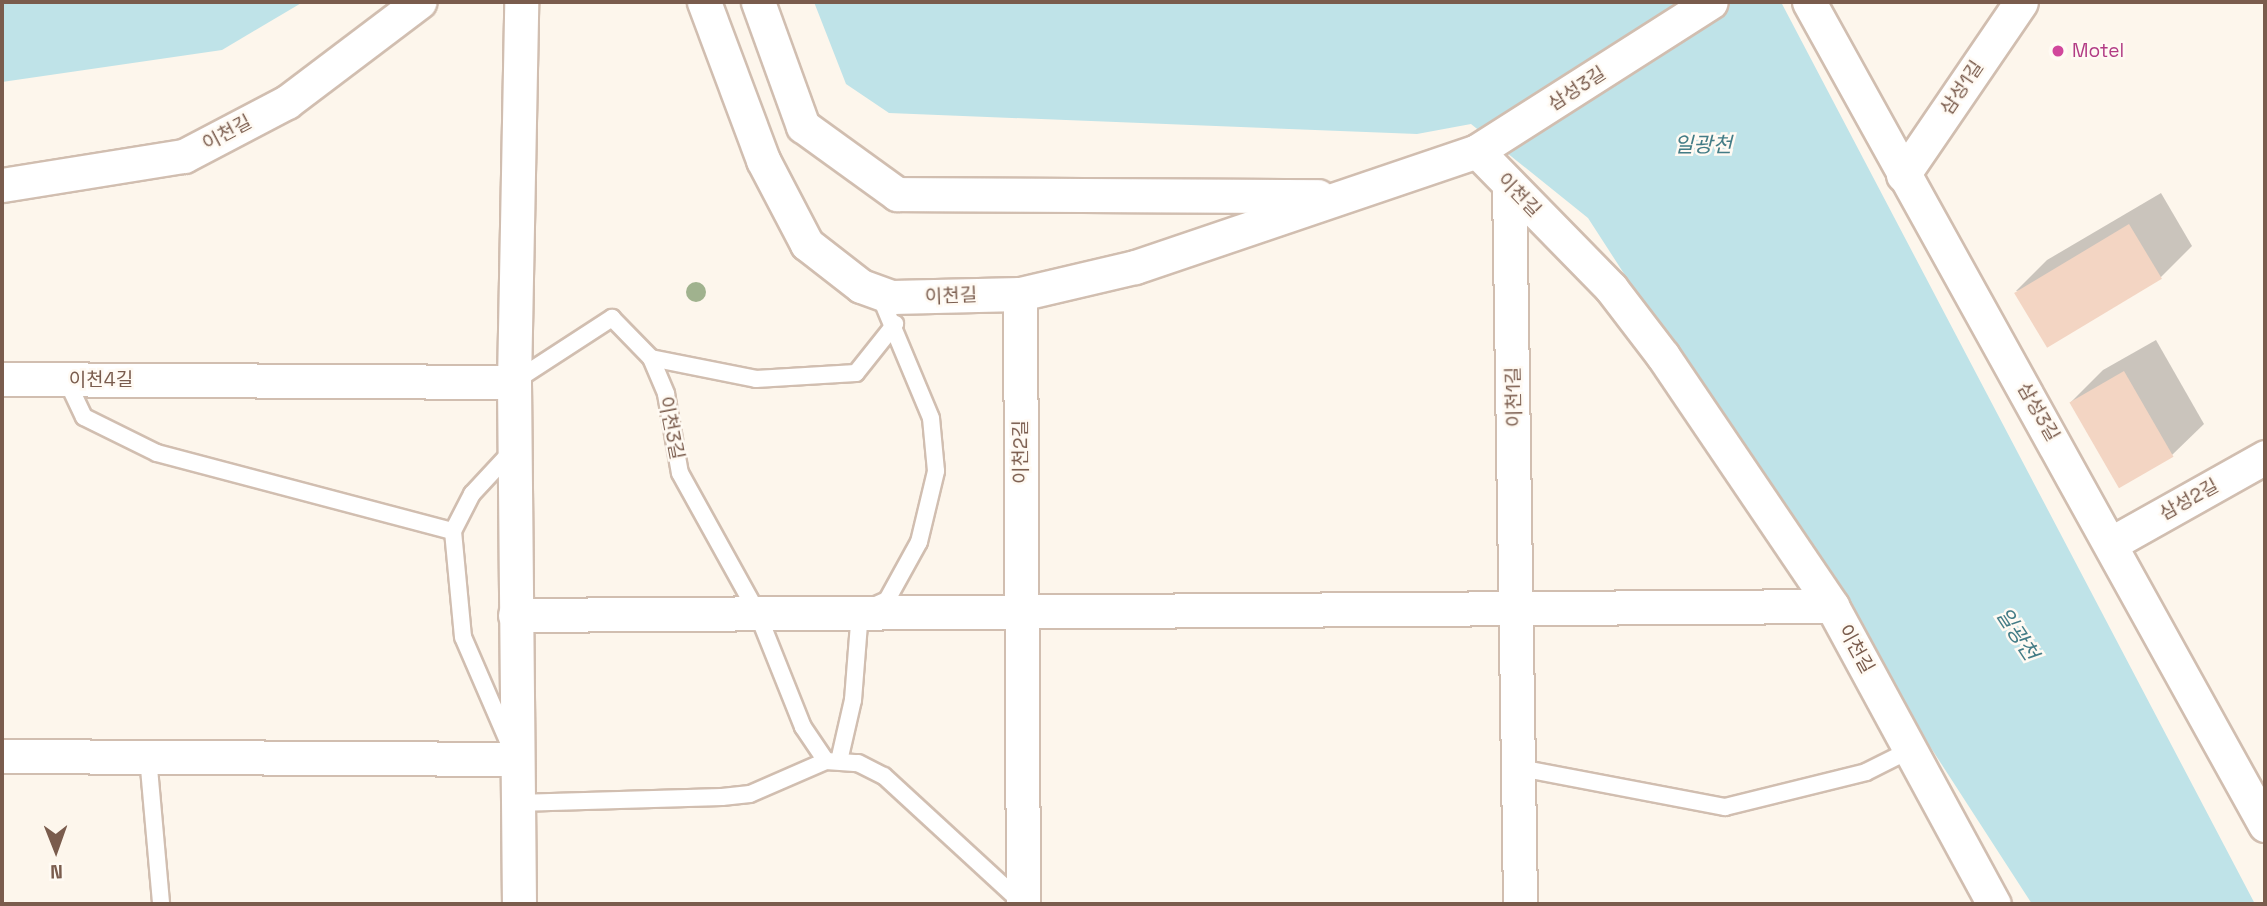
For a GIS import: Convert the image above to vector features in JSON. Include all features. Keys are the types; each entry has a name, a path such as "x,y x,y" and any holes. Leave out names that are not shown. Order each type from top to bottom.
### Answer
{"street":[{"name":"이천길","path":"2,185 184,156 287,102 419,2"},
{"path":"519,904 513,382 521,2"},
{"name":"이천길","path":"704,2 763,160 807,244 820,260 878,292 1020,294 1135,267 1485,147 1509,185 1611,288 1832,606 1994,904"},
{"path":"758,2 803,126 897,194 1345,196"},
{"name":"삼성3길","path":"1485,147 1711,2"},
{"name":"삼성3길","path":"1809,2 1903,175 2112,543 2265,825"},
{"name":"삼성1길","path":"1903,175 2021,2"},
{"name":"이천1길","path":"1509,185 1520,608 1520,904"},
{"name":"이천2길","path":"1020,294 1023,904"},
{"name":"이천4길","path":"2,379 513,382"},
{"name":"삼성2길","path":"2112,543 2265,457"},
{"path":"515,615 1832,606"},
{"path":"2,756 516,760"}],"lane":[{"path":"517,803 722,797 766,788 832,761 853,699 860,612 887,600 919,542 936,471 935,437 895,324 878,292"},
{"name":"이천3길","path":"513,382 612,318 651,358 666,394 680,473 757,612 803,727 832,761"},
{"path":"651,358 756,379 856,373 895,324"},
{"path":"66,379 84,417 176,459 453,531"},
{"path":"514,449 472,495 453,531 463,638 516,760"},
{"path":"1520,768 1704,807 1799,792 1866,772 1912,749"},
{"path":"148,757 161,904"},
{"name":"이천2길","path":"832,761 884,776 1023,904"}],"water":[{"path":"2,2 303,2 222,50 2,82"},
{"name":"일광천","path":"814,2 1781,2 2255,904 2032,904 1588,218 1471,124 1417,134 889,113 846,84"}],"building":[{"path":"2129,224 2162,279 2047,348 2014,293"},
{"path":"2124,371 2174,457 2119,488 2069,402"}],"place":[{"name":"Motel","path":"2058,51"}]}
